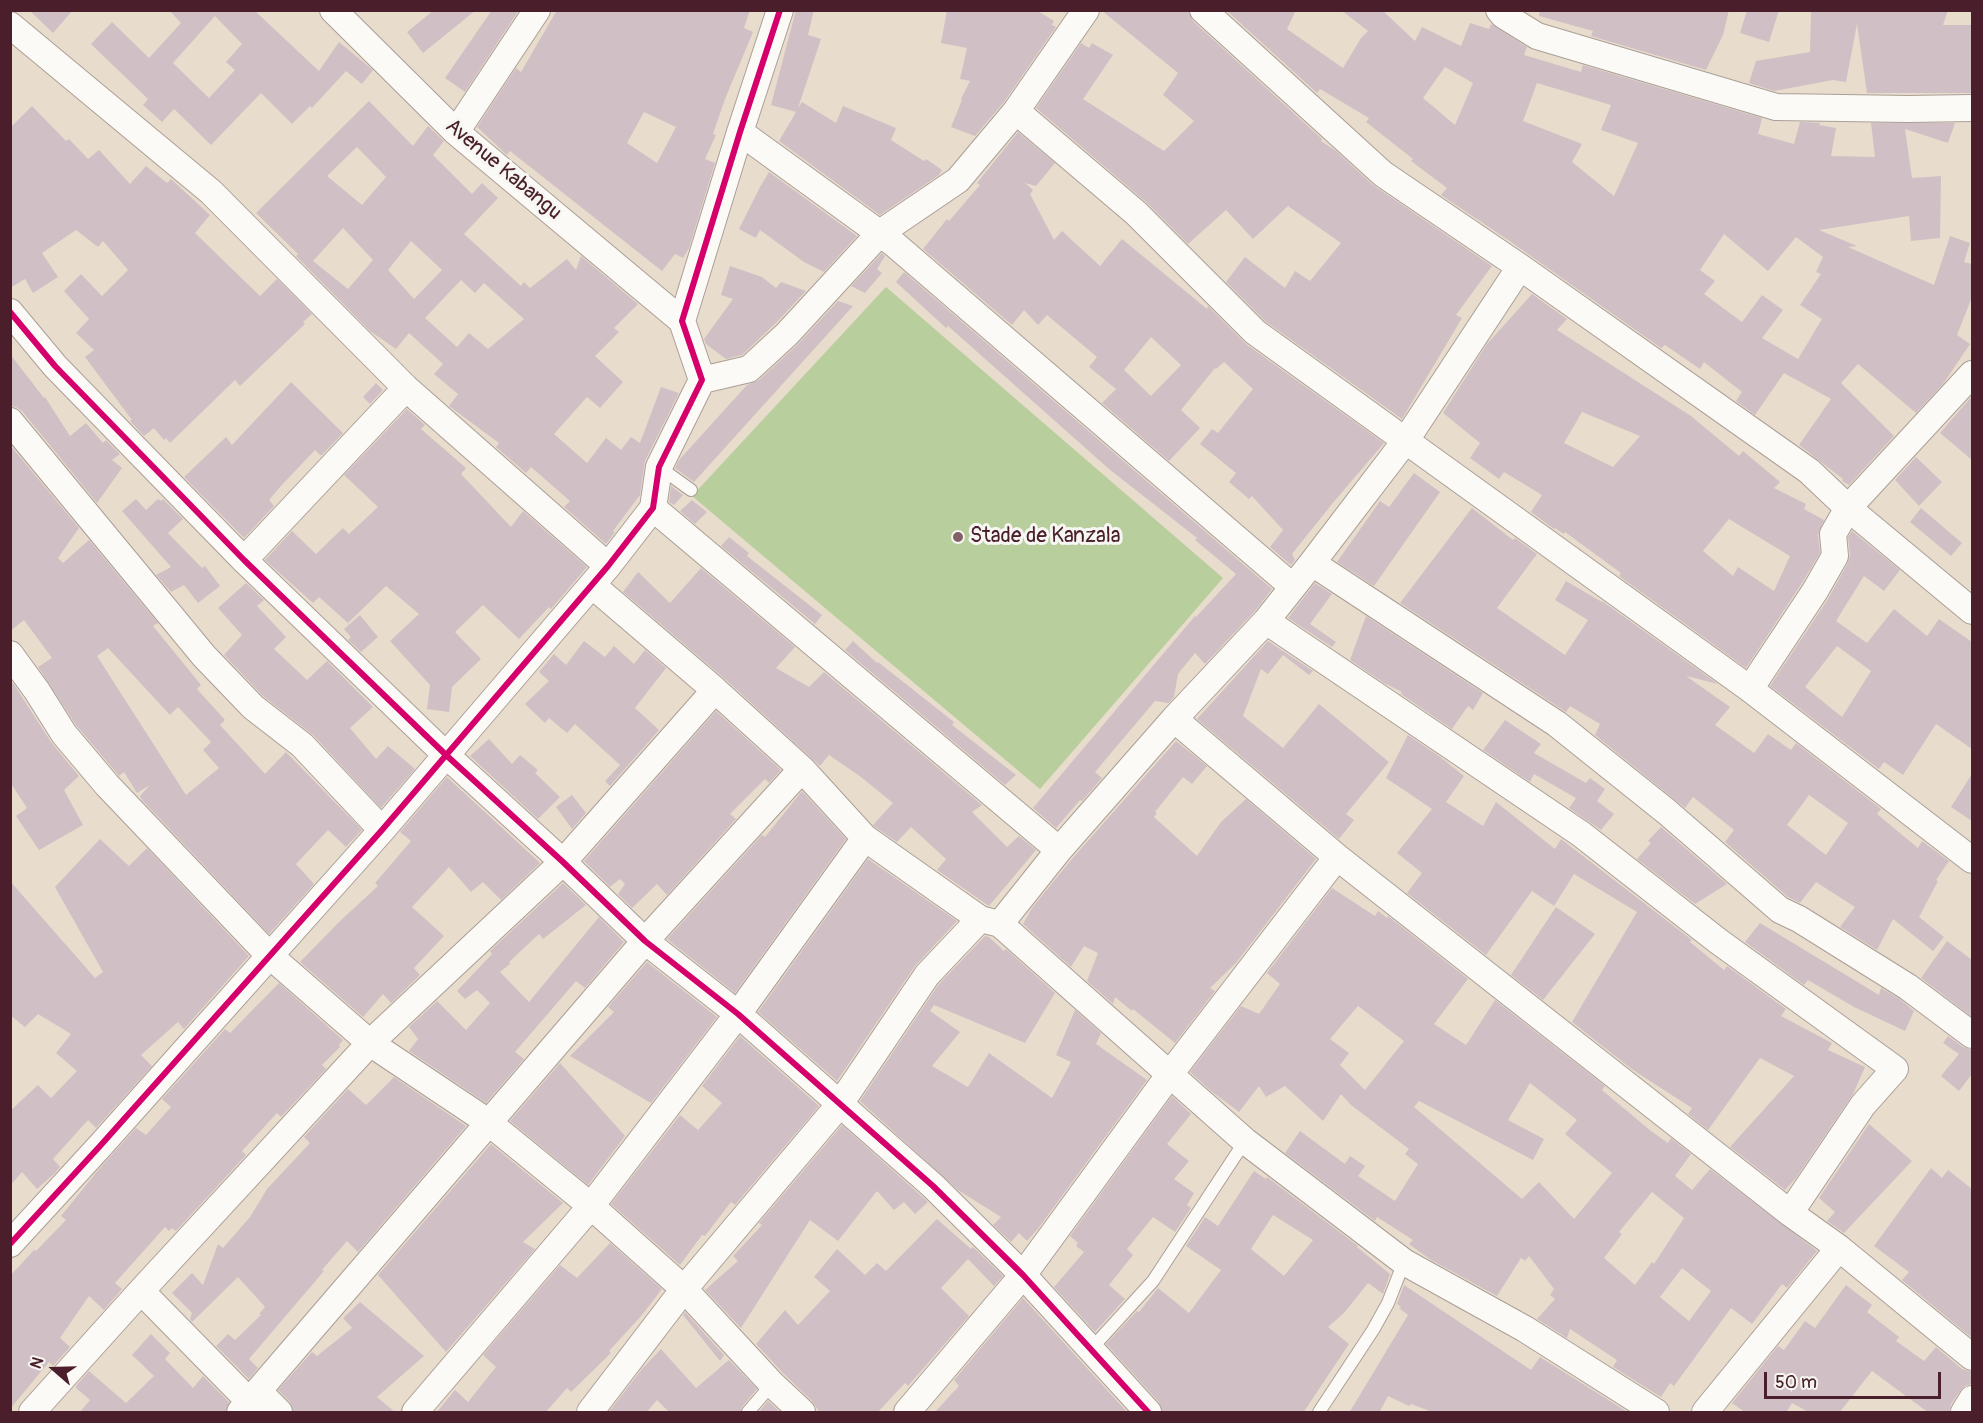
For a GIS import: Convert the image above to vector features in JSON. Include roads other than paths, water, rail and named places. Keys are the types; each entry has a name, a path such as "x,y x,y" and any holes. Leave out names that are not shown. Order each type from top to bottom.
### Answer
{"street":[{"name":"Avenue Kabangu","path":"333,10 456,132 682,321"},
{"path":"456,132 537,10"},
{"path":"10,1244 381,830 592,585 653,508 659,466 702,380 682,321 780,10"},
{"path":"702,380 749,369 787,334 880,233 958,180 1016,111 1086,10"},
{"path":"1203,10 1383,174 1520,267 1809,471 1848,508 1972,611"},
{"path":"1499,10 1537,36 1776,107 1972,108"},
{"path":"10,25 211,192 406,388 608,566"},
{"path":"1016,111 1136,213 1254,332 1750,689 1972,860"},
{"path":"740,132 893,243 1293,587"},
{"path":"590,1413 684,1289 840,1104 927,975 990,921 1059,850 1174,719 1266,621 1406,440 1520,267"},
{"path":"10,312 55,366 244,560 446,755 645,941 738,1014 933,1186 1023,1275 1148,1413"},
{"path":"1750,689 1815,591 1834,556 1833,534 1848,508 1972,374"},
{"path":"244,560 406,388"},
{"path":"10,421 204,656 253,707 302,745 381,830"},
{"path":"653,508 1059,850"},
{"path":"1312,563 1557,724 1667,812 1780,910 1799,919 1908,987 1972,1035"},
{"path":"592,585 715,690 802,769 866,838 990,921 1245,1141 1404,1262 1525,1329 1656,1413"},
{"path":"1266,621 1581,834 1719,941 1895,1069 1863,1105 1790,1213"},
{"path":"10,654 64,734 107,785 269,955 370,1043 488,1122 591,1206 684,1289 802,1413"},
{"path":"32,1413 141,1291 370,1043 562,862 715,690"},
{"path":"1174,719 1337,857 1790,1213 1839,1248 1972,1357"},
{"path":"244,1407 645,941 802,769"},
{"path":"415,1413 591,1206 738,1014 866,838"},
{"path":"907,1413 1023,1275 1170,1074 1337,857"},
{"path":"1705,1413 1839,1248"},
{"path":"141,1291 244,1407"},
{"path":"244,1407 263,1396 279,1413"},
{"path":"1964,1413 1972,1399"}],"lane":[{"path":"659,466 692,490"},
{"path":"1091,1349 1153,1281 1245,1141"},
{"path":"1319,1413 1388,1304 1404,1262"},
{"path":"748,1413 772,1384"}],"place":[{"name":"Stade de Kanzala","path":"958,537"}]}
